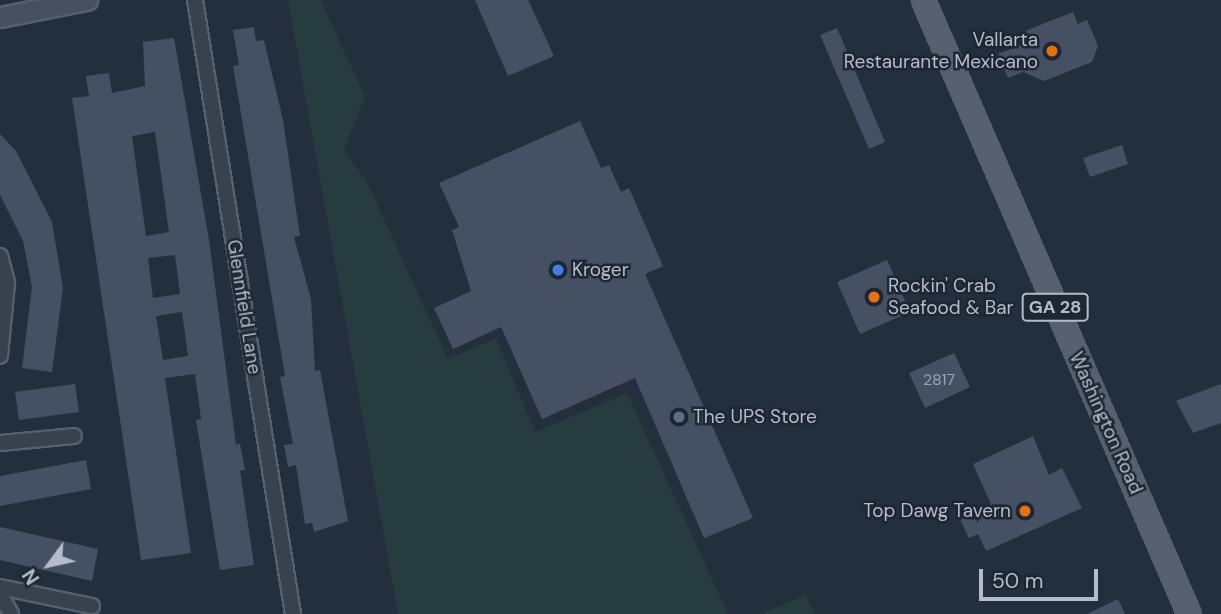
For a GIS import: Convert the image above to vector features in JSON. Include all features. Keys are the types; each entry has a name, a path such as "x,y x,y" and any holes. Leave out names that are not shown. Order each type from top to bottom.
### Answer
{"main road":[{"path":"0,17 87,0"},
{"name":"Washington Road","path":"923,0 1189,614"}],"street":[{"name":"Glennfield Lane","path":"195,0 293,614"},
{"path":"0,256 7,283 0,356"},
{"path":"0,443 74,436"},
{"path":"0,587 92,606"},
{"path":"0,594 11,614"}],"green space":[{"path":"288,0 321,0 365,97 344,149 368,184 448,359 496,338 535,432 627,393 728,614 398,614"},
{"path":"805,595 815,614 761,614"}],"building":[{"path":"475,0 528,0 554,56 508,76"},
{"name":"Vallarta Restaurante Mexicano","path":"1073,12 1078,24 1087,20 1098,46 1092,62 1044,81 1023,72 1008,78 998,54 1029,42 1025,31"},
{"path":"254,27 256,41 264,40 283,120 300,236 294,237 311,299 315,371 320,370 348,521 314,532 312,523 305,524 296,465 288,467 284,445 293,444 280,377 285,376 233,66 239,65 233,30"},
{"path":"837,28 885,142 869,149 820,35"},
{"path":"174,38 209,240 236,445 240,444 245,470 240,471 254,565 220,570 196,420 201,419 195,374 165,378 191,553 141,560 72,98 89,96 86,76 109,73 112,93 145,86 143,42","holes":["155,132 169,232 146,236 132,136","175,255 180,294 153,298 148,258","182,312 188,356 163,360 156,316"]},
{"name":"Kroger","path":"580,121 601,168 609,165 621,192 629,188 663,266 645,274 753,518 704,538 635,378 542,419 501,327 453,349 434,308 471,291 452,230 459,227 439,183"},
{"path":"0,134 16,151 52,222 63,288 52,372 22,368 32,287 23,241 0,195"},
{"path":"1122,145 1128,164 1090,177 1083,158"},
{"name":"Rockin' Crab Seafood & Bar","path":"887,260 910,312 860,334 837,282"},
{"path":"954,353 970,387 925,408 909,373"},
{"path":"75,384 79,412 19,420 15,392"},
{"path":"1221,384 1221,423 1193,433 1176,401"},
{"name":"Top Dawg Tavern","path":"1033,436 1049,475 1062,468 1082,508 986,551 978,534 969,538 960,519 991,504 973,464"},
{"path":"86,460 91,489 0,506 0,476"},
{"path":"0,527 98,549 92,581 0,560"},
{"path":"1118,599 1125,614 1087,614"}],"place":[{"name":"Vallarta Restaurante Mexicano","path":"1052,51"},
{"name":"Kroger","path":"558,270"},
{"name":"Rockin' Crab Seafood & Bar","path":"874,297"},
{"name":"The UPS Store","path":"679,417"},
{"name":"Top Dawg Tavern","path":"1025,511"}]}
